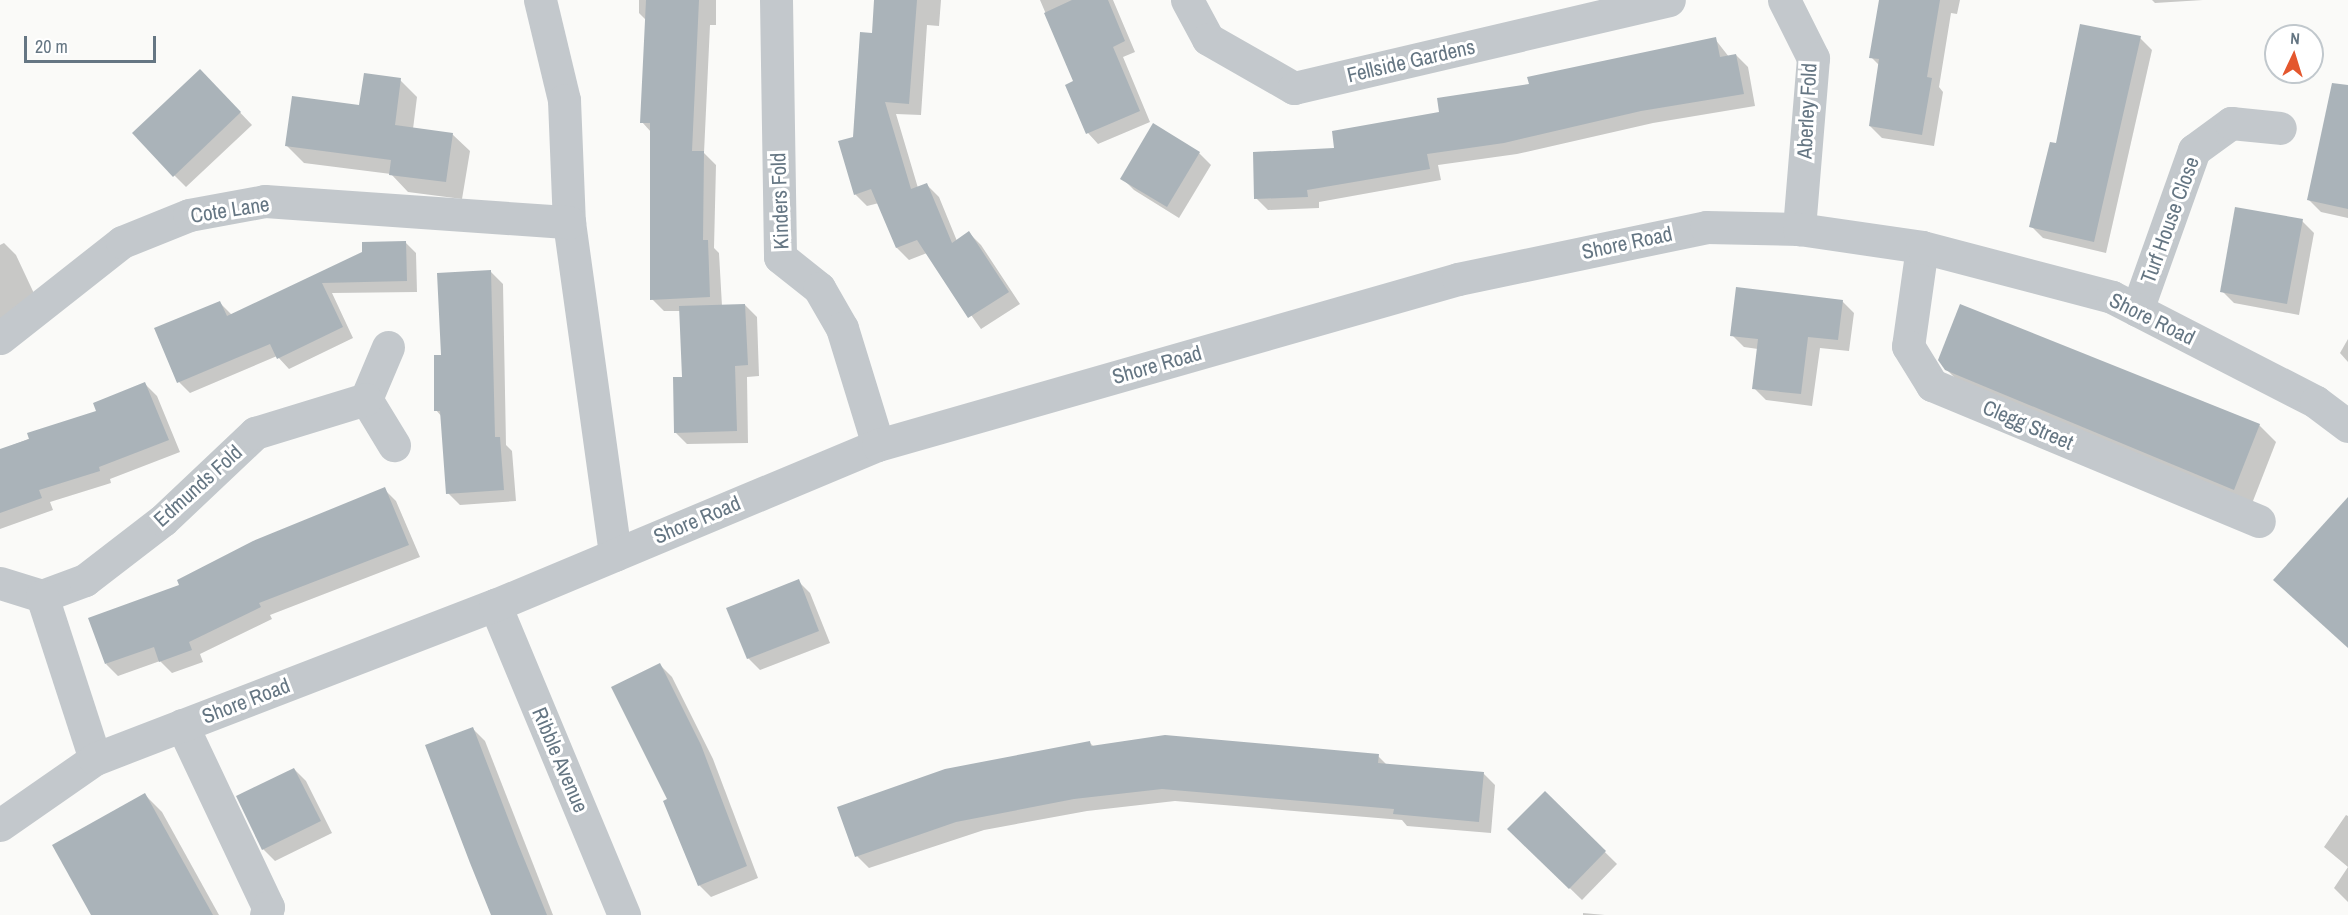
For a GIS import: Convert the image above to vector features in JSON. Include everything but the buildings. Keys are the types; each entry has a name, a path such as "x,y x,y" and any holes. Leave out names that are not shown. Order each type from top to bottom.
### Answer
{"street":[{"path":"540,0 564,100 569,222 615,555"},
{"name":"Kinders Fold","path":"776,0 780,257 819,288 842,328 878,445"},
{"name":"Fellside Gardens","path":"1187,0 1208,39 1294,88 1669,0"},
{"name":"Aberley Fold","path":"1784,0 1813,58 1799,229"},
{"name":"Turf House Close","path":"2137,310 2194,150 2231,123 2280,128"},
{"name":"Cote Lane","path":"0,338 122,242 189,214 266,201 569,222"},
{"name":"Shore Road","path":"0,825 95,759 495,605 878,445 1458,279 1706,227 1799,229 1922,247 2112,297 2316,402 2348,426"},
{"name":"Clegg Street","path":"1922,247 1908,346 1932,385 2259,521"},
{"path":"388,347 366,399 394,445"},
{"name":"Edmunds Fold","path":"42,596 85,580 163,519 255,433 366,399"},
{"path":"0,583 42,596 95,759"},
{"name":"Ribble Avenue","path":"495,605 624,915"},
{"path":"182,725 268,907 266,915"}]}
